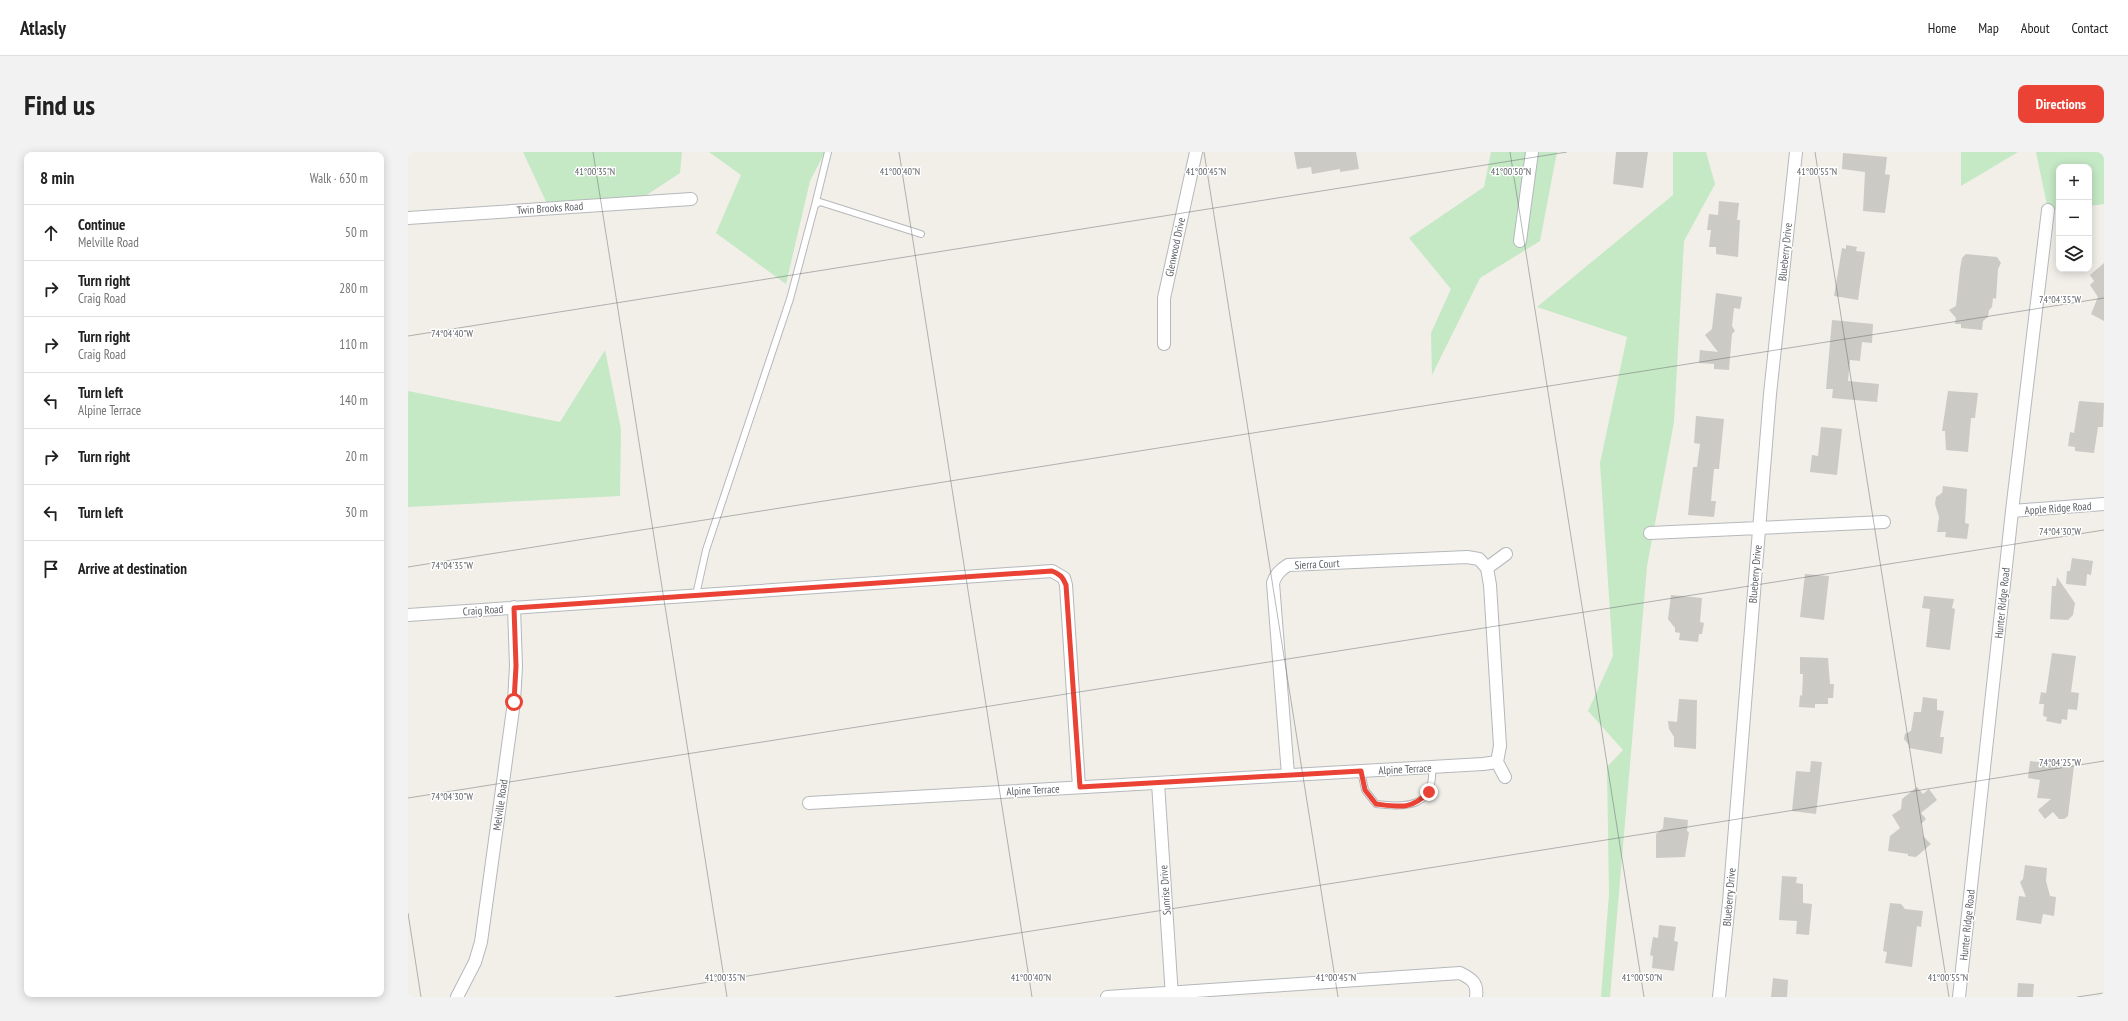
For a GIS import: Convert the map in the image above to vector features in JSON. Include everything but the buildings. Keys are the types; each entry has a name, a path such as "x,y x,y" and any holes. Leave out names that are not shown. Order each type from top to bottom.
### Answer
{"street":[{"name":"Glenwood Drive","path":"1164,344 1164,298 1196,152"},
{"path":"1520,241 1532,152"},
{"name":"Blueberry Drive","path":"1719,997 1729,902 1770,394 1796,152"},
{"name":"Twin Brooks Road","path":"408,218 691,199"},
{"name":"Hunter Ridge Road","path":"1959,997 2012,511 2048,210"},
{"name":"Apple Ridge Road","path":"2012,511 2104,504"},
{"path":"1650,533 1884,522"},
{"path":"1505,777 1497,762 1500,746 1490,585 1487,568 1506,554"},
{"name":"Sierra Court","path":"1288,775 1273,583 1275,576 1281,569 1288,565 1467,557 1479,559 1487,568"},
{"name":"Craig Road","path":"408,615 1052,571 1064,578 1066,585 1080,787"},
{"name":"Melville Road","path":"457,997 475,962 481,942 514,702 516,666 514,608"},
{"name":"Alpine Terrace","path":"809,803 1497,762"},
{"name":"Sunrise Drive","path":"1158,783 1172,995"},
{"path":"1107,997 1172,995 1460,973 1473,980 1477,988 1476,997"}],"lane":[{"path":"696,595 706,550 790,299 828,152"},
{"path":"815,205 820,202 921,234"},
{"path":"1361,771 1365,790 1376,804 1409,806 1420,801 1429,792 1432,767"}],"green space":[{"path":"523,152 682,152 680,173 639,200 549,208"},
{"path":"709,152 825,152 810,181 786,284 716,233 741,175"},
{"path":"1491,152 1557,152 1540,241 1480,278 1432,375 1431,333 1451,289 1409,238 1484,187"},
{"path":"1673,152 1706,152 1715,184 1684,241 1674,422 1647,566 1610,997 1601,997 1609,894 1607,767 1623,750 1588,711 1613,656 1600,463 1627,337 1537,307 1673,195"},
{"path":"1961,152 2018,152 1961,186"},
{"path":"2036,152 2104,152 2104,204 2092,206 2092,164 2056,164 2056,209 2048,210"},
{"path":"605,350 621,429 620,496 408,507 408,391 560,422"}],"route":[{"path":"514,702 516,666 514,608 1052,571 1064,578 1066,585 1080,787 1361,771 1365,790 1376,804 1409,806 1420,801 1429,792"}]}
